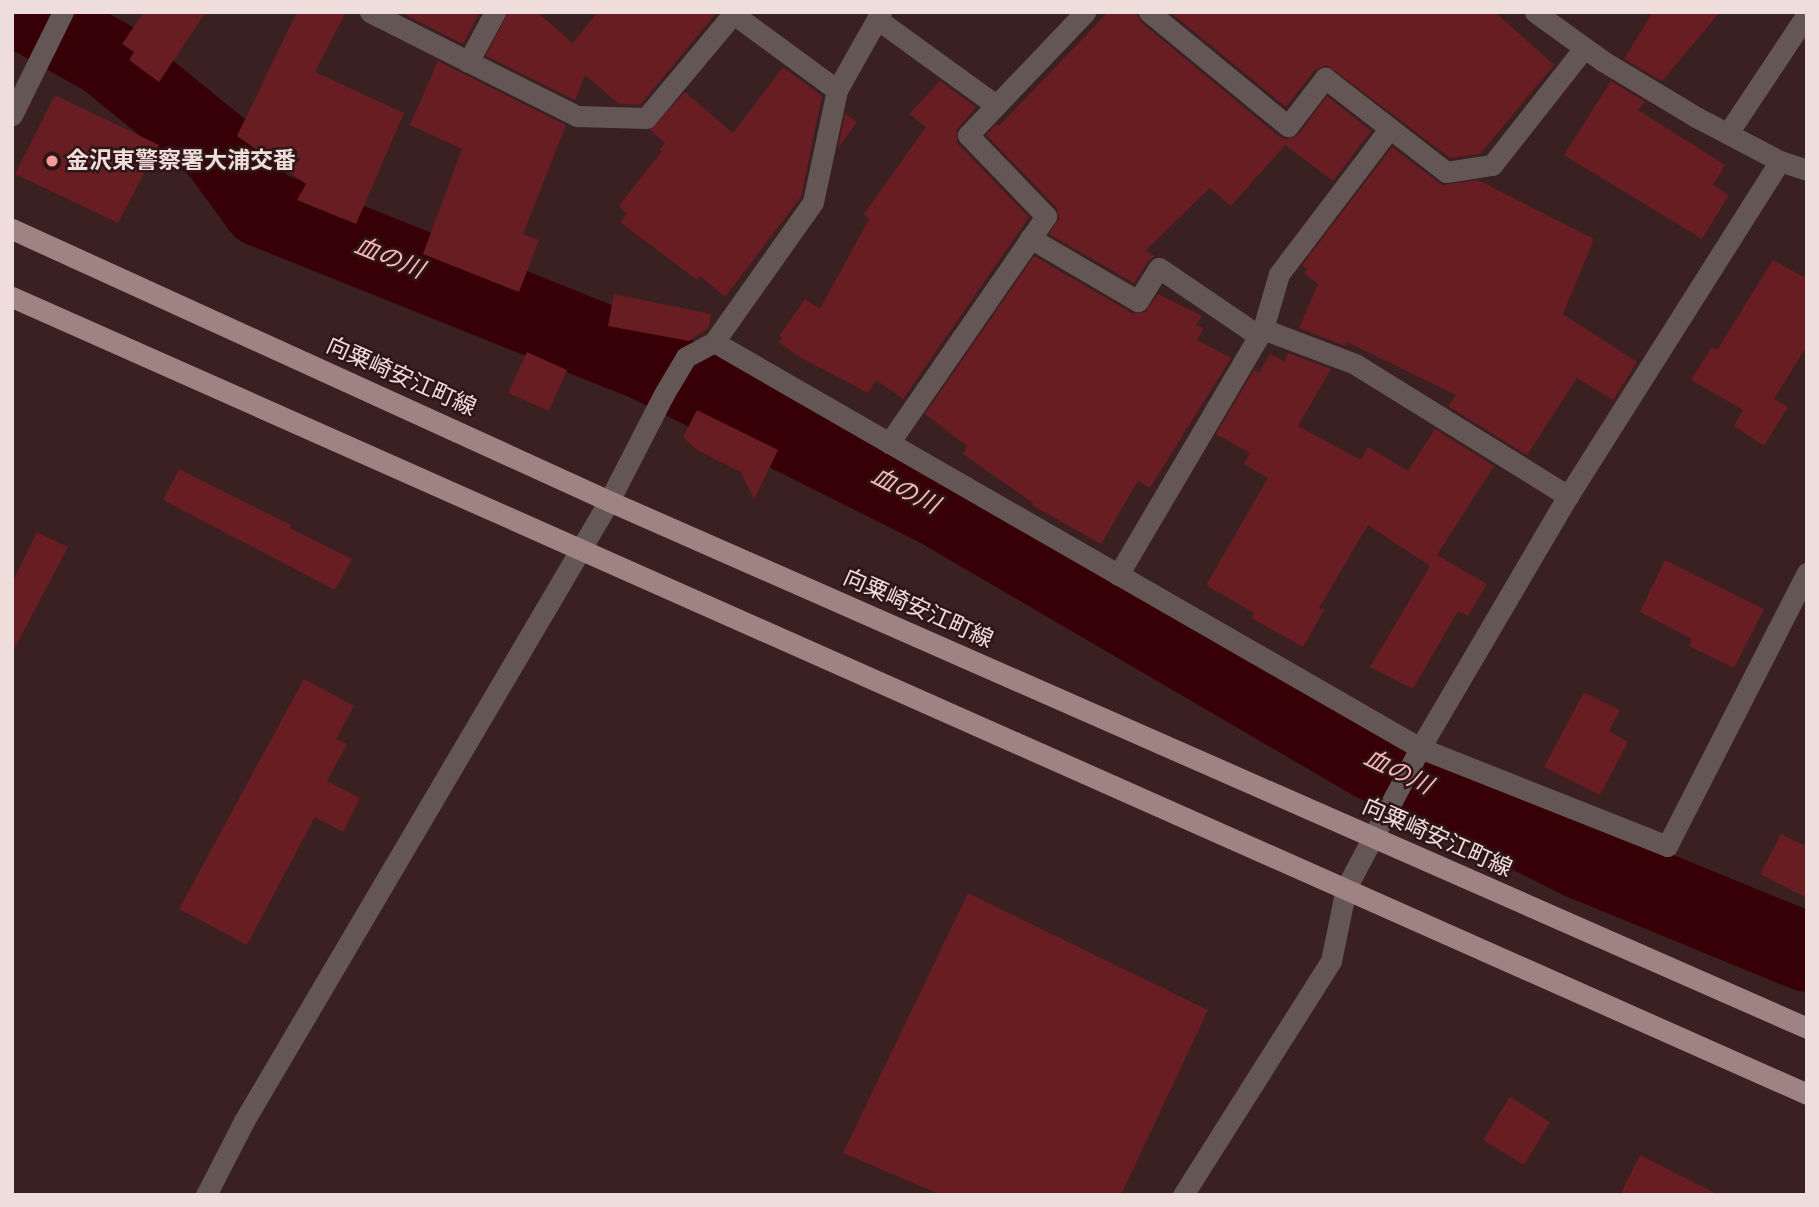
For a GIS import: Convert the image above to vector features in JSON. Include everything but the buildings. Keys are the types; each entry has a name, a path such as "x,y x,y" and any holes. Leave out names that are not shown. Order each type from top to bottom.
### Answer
{"main road":[{"name":"向粟崎安江町線","path":"12,229 609,501 1807,1028"},
{"path":"12,297 1807,1094"}],"street":[{"path":"370,12 578,116 646,118 732,13 837,90"},
{"path":"468,62 495,12"},
{"path":"888,443 1046,216 968,135 1085,12"},
{"path":"1149,12 1289,126 1325,78 1446,172 1492,165 1584,48"},
{"path":"1535,12 1584,48 1728,133 1780,161 1807,170"},
{"path":"12,115 62,14"},
{"path":"1728,133 1807,14"},
{"path":"206,1195 251,1109 609,501 686,357 714,342 813,202 837,90 879,16 996,105"},
{"path":"1118,575 1261,333 1279,274 1390,128"},
{"path":"1183,1195 1331,961 1346,888 1419,750 1568,496 1780,161"},
{"path":"1030,238 1138,301 1159,268 1261,333 1355,364 1568,496"},
{"path":"714,342 1419,750 1667,846 1807,573"}],"waterway":[{"name":"血の川","path":"26,12 106,57 218,148 261,207 648,362 936,506 1373,761 1479,808 1580,859 1807,952"}],"place":[{"name":"金沢東警察署大浦交番","path":"52,161"}]}
